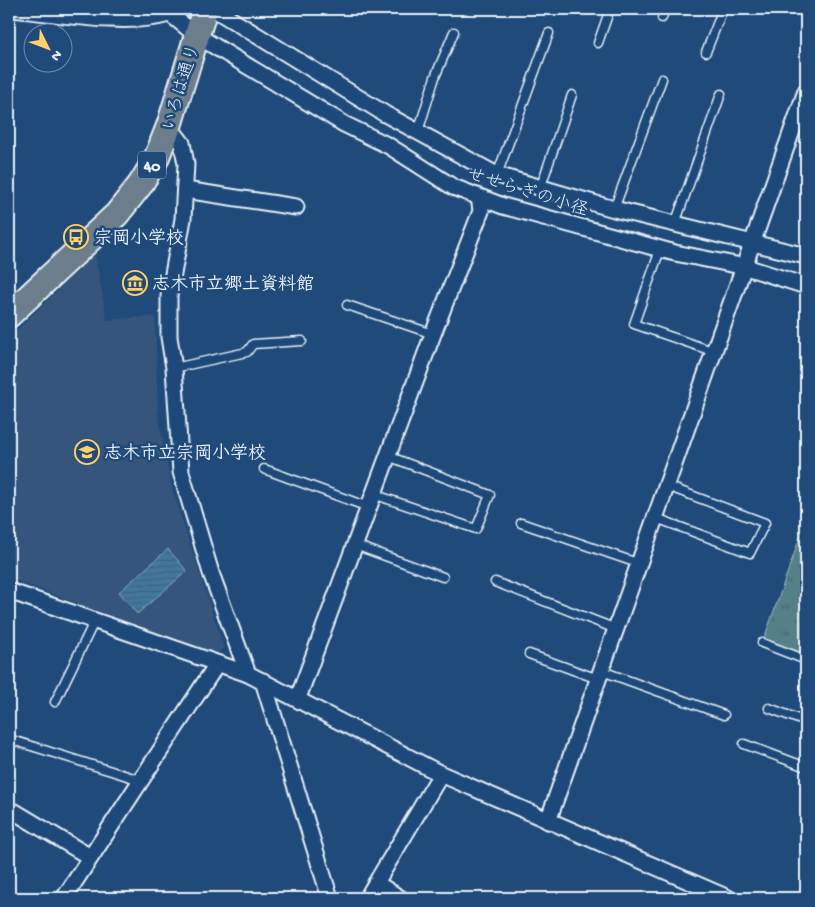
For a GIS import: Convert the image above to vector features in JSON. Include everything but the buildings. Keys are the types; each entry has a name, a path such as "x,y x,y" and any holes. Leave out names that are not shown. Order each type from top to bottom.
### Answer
{"main road":[{"name":"いろは通り","path":"9,315 117,214 150,169 169,126 204,17"}],"street":[{"path":"11,9 116,18 157,18 166,12"},
{"name":"せせらぎの小径","path":"166,12 204,17 497,175 540,189 675,224 751,253 806,286"},
{"name":"せせらぎの小径","path":"204,17 344,124 389,146 453,187 503,206 660,250 806,256"},
{"path":"548,821 751,253 806,91"},
{"path":"169,126 182,143 186,164 183,219 169,296 169,337 174,368 181,472 211,573 248,674"},
{"path":"185,190 296,207"},
{"path":"298,698 432,334 481,211 479,197"},
{"path":"9,591 248,674 298,698 441,774 728,898"},
{"path":"64,898 217,664"},
{"path":"263,681 330,898"},
{"path":"367,898 441,774"},
{"path":"15,812 90,857"},
{"path":"376,883 400,898"}],"lane":[{"path":"598,43 610,9"},
{"path":"662,18 666,9"},
{"path":"706,52 724,9"},
{"path":"418,132 435,77 454,32"},
{"path":"497,175 549,33"},
{"path":"614,209 662,79"},
{"path":"675,224 721,94"},
{"path":"540,189 572,95"},
{"path":"660,250 634,324 715,352"},
{"path":"348,305 432,334"},
{"path":"174,368 248,352 253,344 302,341"},
{"path":"264,469 371,501 476,529 490,495 388,456"},
{"path":"656,518 750,553 765,523 667,486"},
{"path":"521,523 640,564"},
{"path":"354,544 443,577"},
{"path":"495,582 616,629"},
{"path":"55,702 95,620"},
{"path":"762,643 806,660"},
{"path":"529,654 724,715"},
{"path":"770,708 806,722"},
{"path":"9,739 140,780"},
{"path":"744,744 806,767"}],"shaded area":[{"name":"志木市立宗岡小学校","path":"95,254 107,320 155,316 158,415 172,489 224,648 215,654 9,578 9,338"},
{"path":"168,549 187,571 137,614 119,592"}],"green space":[{"path":"806,520 806,654 764,639"}],"place":[{"name":"宗岡小学校","path":"76,237"},
{"name":"志木市立郷土資料館","path":"135,283"},
{"name":"志木市立宗岡小学校","path":"87,452"}]}
